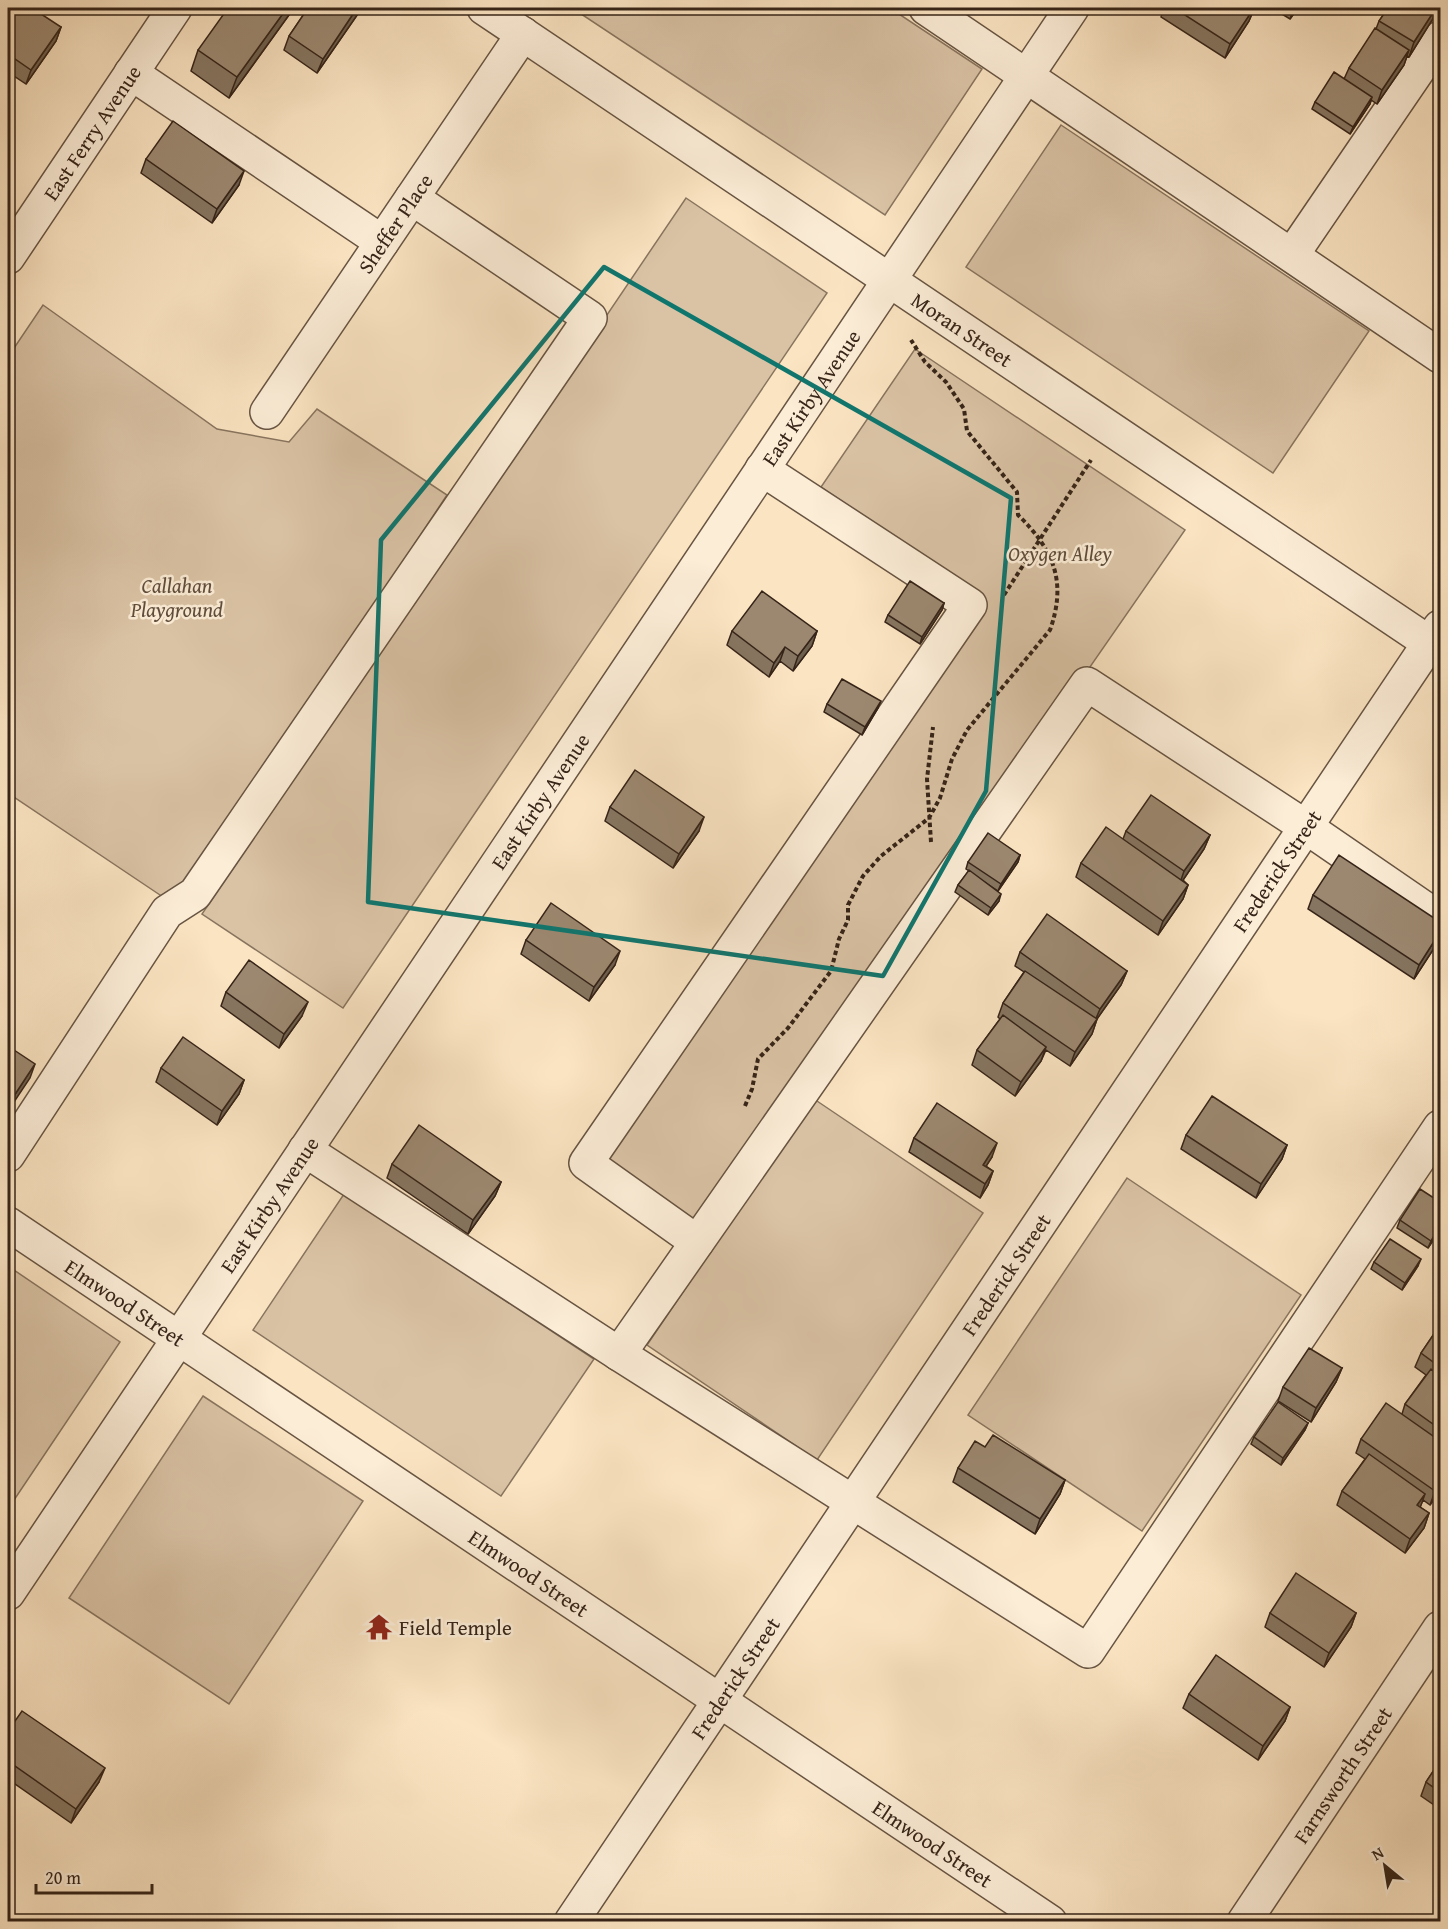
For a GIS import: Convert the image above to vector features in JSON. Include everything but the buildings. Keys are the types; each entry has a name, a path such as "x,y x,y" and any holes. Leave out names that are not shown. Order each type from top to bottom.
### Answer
{"street":[{"name":"East Ferry Avenue","path":"8,257 175,8"},
{"name":"Moran Street","path":"484,8 1111,429 1437,640"},
{"path":"926,8 1440,356"},
{"name":"East Kirby Avenue","path":"8,1593 1072,8"},
{"name":"Sheffer Place","path":"267,412 523,34"},
{"path":"1292,255 1440,38"},
{"path":"131,73 382,242"},
{"path":"8,1155 167,912 195,894 590,318 412,198"},
{"path":"697,1242 586,1163 970,605 762,469"},
{"name":"Frederick Street","path":"571,1922 1306,827 1437,640"},
{"path":"619,1354 1087,684 1306,827 1440,919"},
{"path":"305,1150 619,1354 1088,1651 1440,1127"},
{"name":"Elmwood Street","path":"8,1224 1050,1922"},
{"name":"Farnsworth Street","path":"1244,1922 1440,1629"}],"path":[{"path":"1001,598 1111,429"},
{"path":"934,903 927,779 930,740 935,717"}],"highlighted area":[{"path":"604,267 1011,498 986,791 883,976 368,902 381,540"}],"green space":[{"path":"572,8 890,8 982,69 885,215"},
{"path":"1061,125 1369,331 1273,473 966,267"},
{"path":"686,198 827,293 343,1008 202,914"},
{"name":"Callahan Playground","path":"43,305 217,429 289,442 317,409 447,495 188,886 163,897 8,793 8,357"},
{"name":"Oxygen Alley","path":"915,349 1185,530 700,1229 599,1160 986,600 821,487"},
{"path":"814,1099 983,1213 817,1460 647,1345"},
{"path":"1127,1178 1301,1295 1142,1531 968,1415"},
{"path":"344,1194 594,1359 501,1496 253,1330"},
{"path":"8,1266 120,1342 8,1509"},
{"path":"203,1396 363,1501 229,1704 69,1598"}],"place":[{"name":"Field Temple","path":"379,1627"}]}
